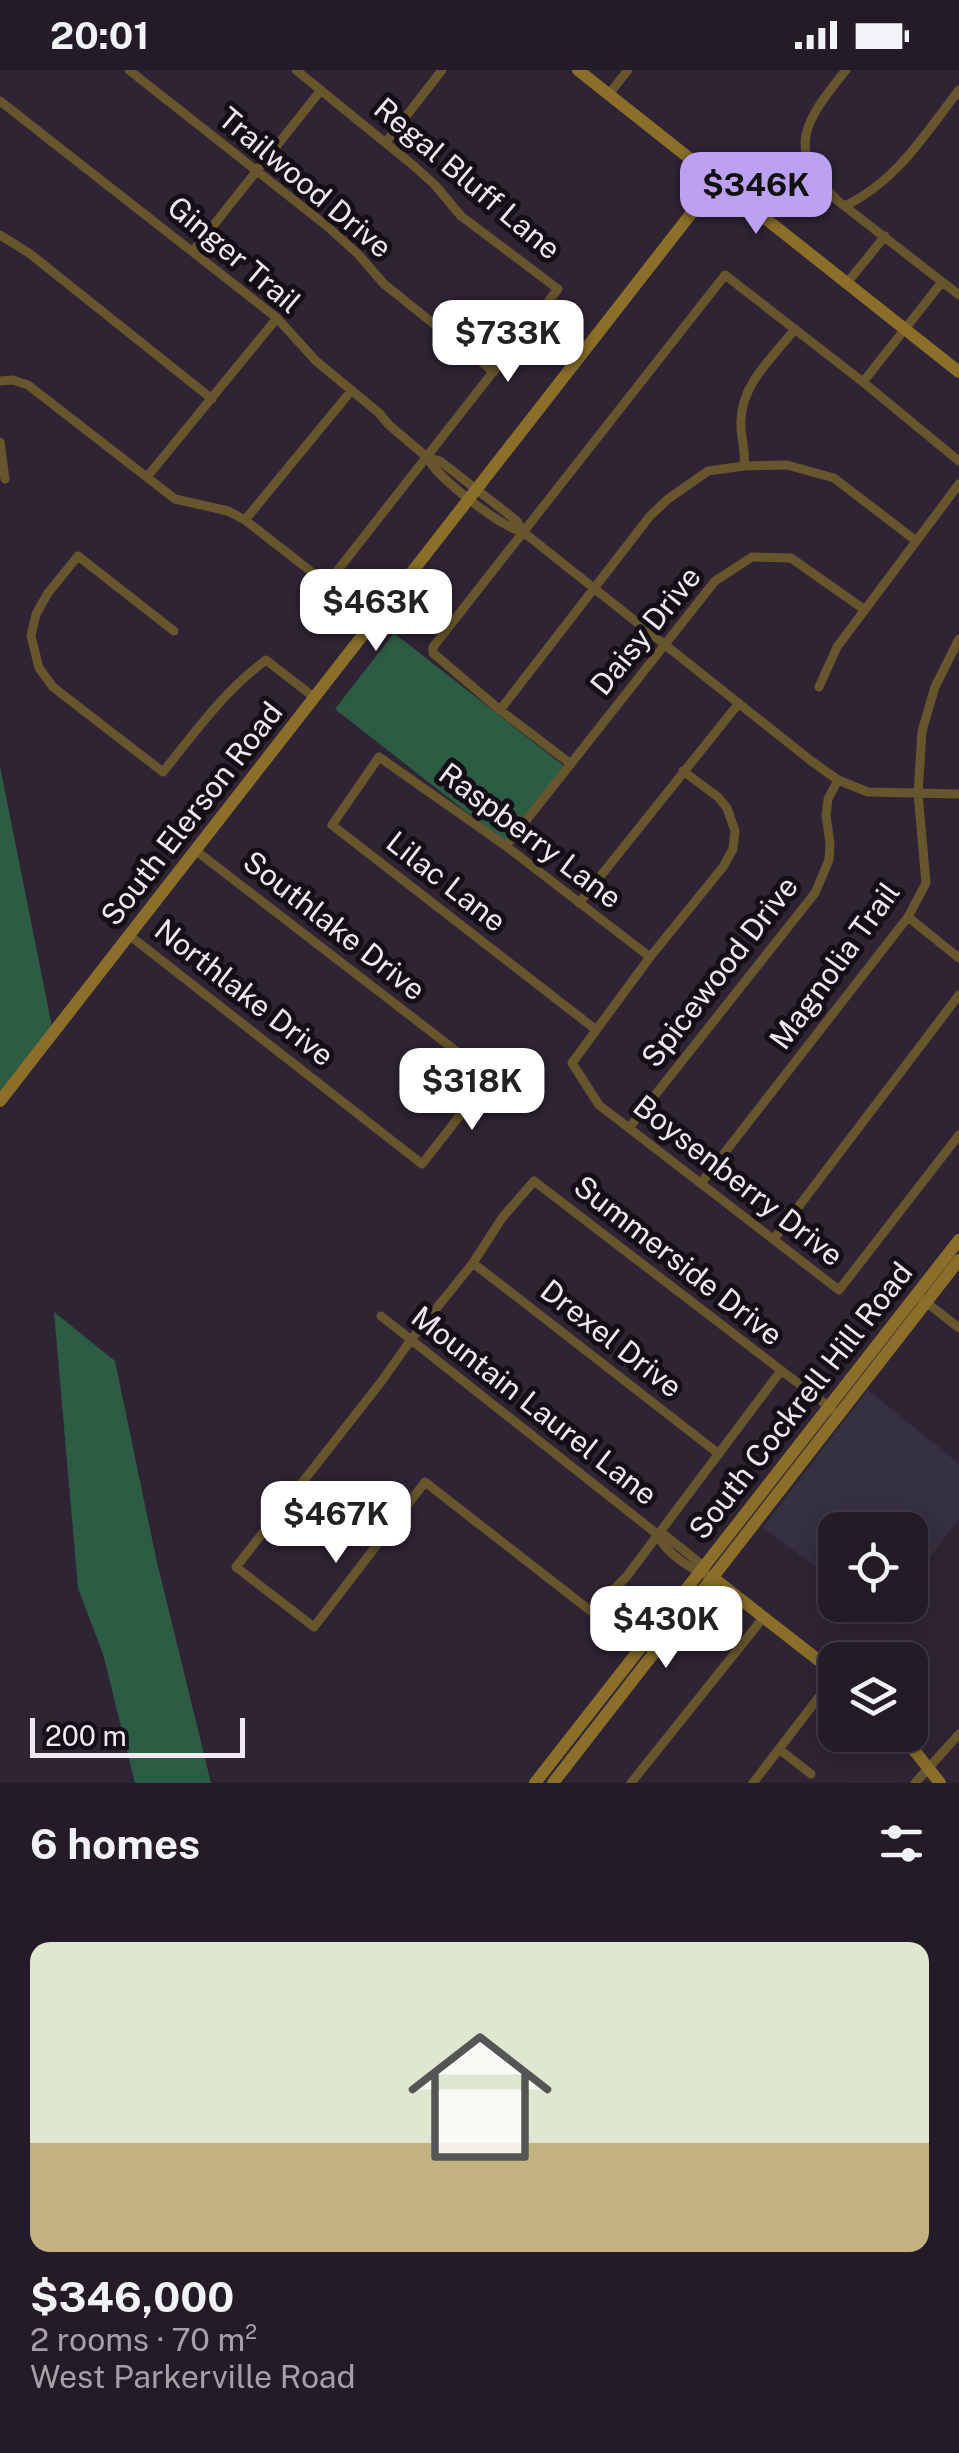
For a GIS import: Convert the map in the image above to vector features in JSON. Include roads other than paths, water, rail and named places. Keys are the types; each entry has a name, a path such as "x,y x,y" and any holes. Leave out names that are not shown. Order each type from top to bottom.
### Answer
{"main road":[{"path":"578,70 959,372"},
{"name":"South Elerson Road","path":"0,1101 718,180"},
{"name":"South Cockrell Hill Road","path":"536,1783 834,1411 921,1299 959,1240"},
{"name":"South Cockrell Hill Road","path":"921,1299 959,1260"},
{"name":"South Cockrell Hill Road","path":"553,1783 705,1572"},
{"name":"Mountain Laurel Lane","path":"705,1572 818,1662"},
{"path":"916,1752 940,1783"}],"street":[{"name":"Trailwood Drive","path":"129,70 328,227 384,284 494,372"},
{"name":"Regal Bluff Lane","path":"296,70 436,185 461,216 558,289 494,372"},
{"path":"386,142 442,70"},
{"path":"609,94 628,70"},
{"path":"846,70 816,107 805,137 808,163 821,184 845,206 959,295"},
{"path":"193,252 321,90"},
{"path":"845,206 864,197 895,172 959,90"},
{"name":"Ginger Trail","path":"0,100 277,318 316,360 428,458 432,469 473,494 510,530 522,531 838,780 868,792 959,794"},
{"path":"0,235 29,253 212,398"},
{"path":"847,283 885,236"},
{"path":"571,764 432,653 433,647 724,275 959,461"},
{"path":"863,382 942,282"},
{"path":"146,477 277,318"},
{"path":"744,466 746,449 741,424 750,385 795,329"},
{"path":"0,380 28,385 175,499 228,511 246,520 327,584 494,372"},
{"path":"246,520 350,391"},
{"path":"0,442 6,479"},
{"path":"500,710 650,516 708,471 788,465 834,478 916,540"},
{"path":"819,687 837,647 959,484"},
{"path":"174,631 78,556 41,604 33,626 32,646 38,668 53,687 163,772 224,696 266,660 315,698"},
{"name":"Daisy Drive","path":"506,846 715,582 752,557 791,558 865,610"},
{"name":"Magnolia Trail","path":"701,1183 908,918 926,883 918,794 922,731 935,687 959,640"},
{"path":"580,902 739,703"},
{"name":"Raspberry Lane","path":"380,756 506,846 650,957"},
{"name":"Lilac Lane","path":"380,756 332,825 594,1029"},
{"path":"594,1029 724,867 733,850 735,831 727,808 683,771"},
{"name":"Spicewood Drive","path":"629,1128 815,893 829,860 826,815 828,799 838,780"},
{"name":"Southlake Drive","path":"196,850 490,1077 422,1164"},
{"path":"908,918 959,958"},
{"name":"Northlake Drive","path":"129,935 422,1164"},
{"path":"774,1239 959,995"},
{"name":"Boysenberry Drive","path":"594,1029 572,1062 600,1105 839,1290 959,1135"},
{"name":"Summerside Drive","path":"473,1263 502,1218 534,1181 834,1411"},
{"path":"473,1263 236,1567 314,1627 425,1482 592,1612 627,1576 780,1372"},
{"name":"Drexel Drive","path":"473,1263 719,1454"},
{"path":"921,1299 959,1328"},
{"name":"Mountain Laurel Lane","path":"381,1316 657,1534 661,1543 705,1572"},
{"path":"631,1783 763,1618"},
{"path":"753,1783 818,1697"},
{"path":"915,1783 959,1734"},
{"path":"779,1749 811,1774"}]}
